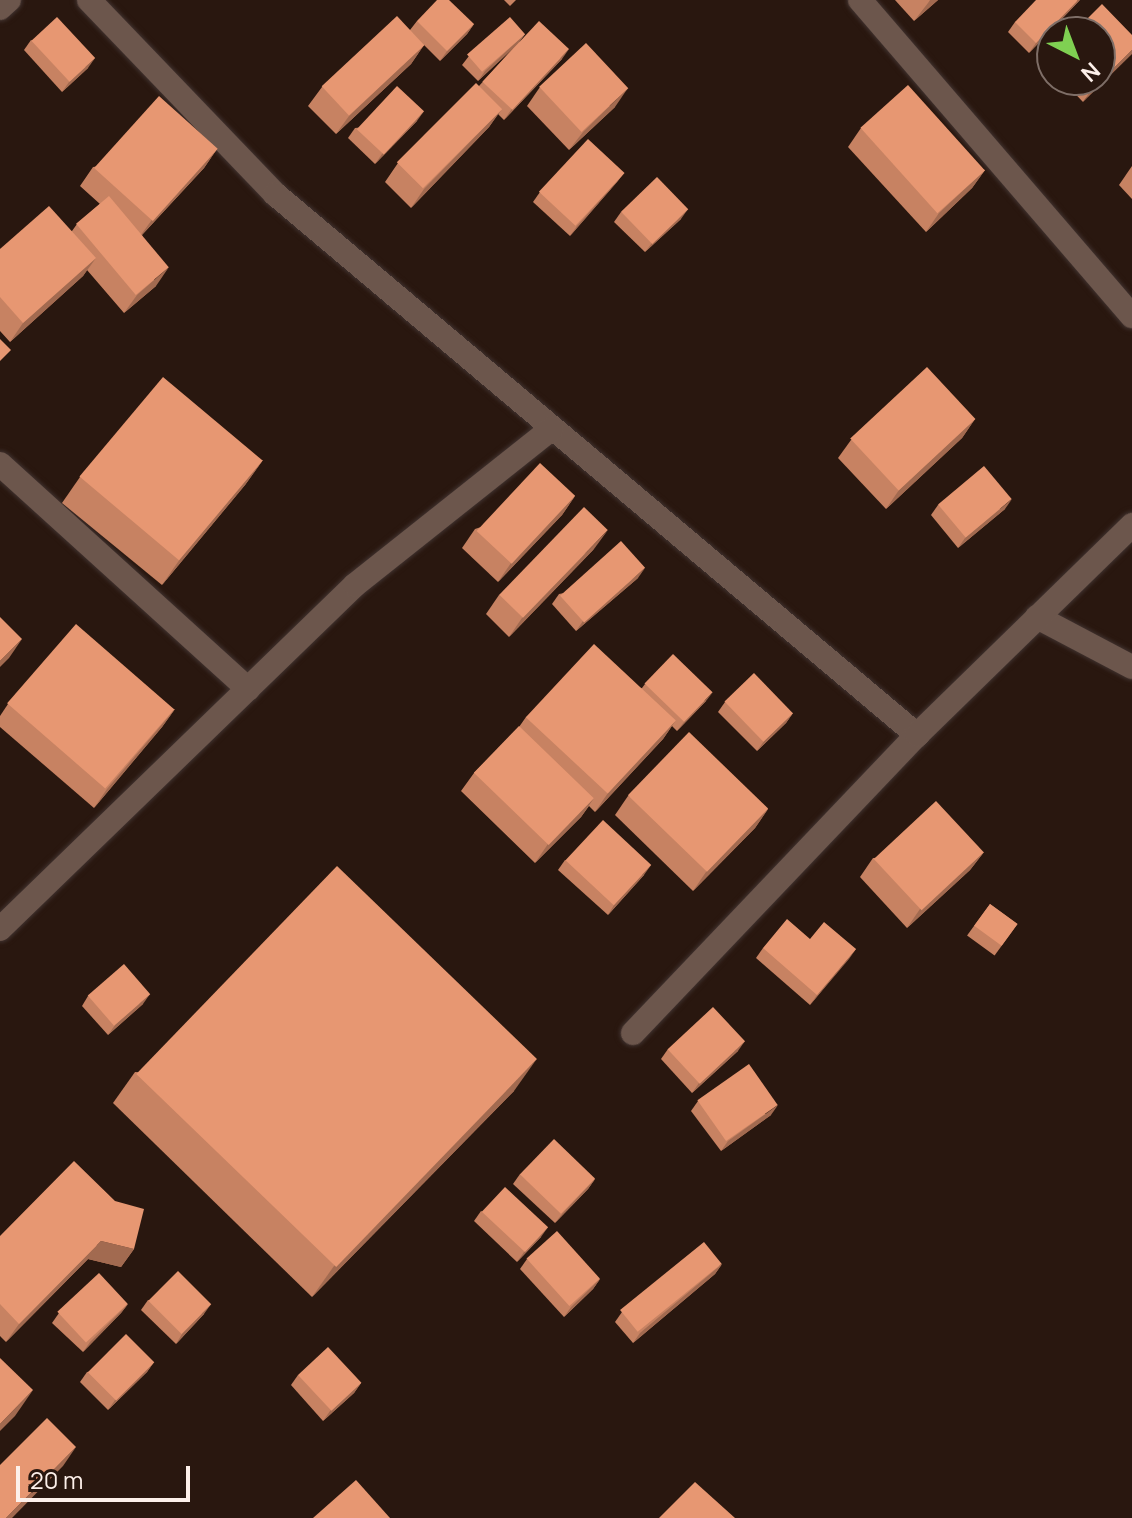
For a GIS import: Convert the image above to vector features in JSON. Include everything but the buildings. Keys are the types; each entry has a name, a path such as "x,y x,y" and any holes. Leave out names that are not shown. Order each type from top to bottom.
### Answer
{"street":[{"path":"0,8 9,0"},
{"path":"89,0 275,194 917,735"},
{"path":"860,0 1132,316"},
{"path":"0,929 355,585 551,429"},
{"path":"0,464 248,689"},
{"path":"633,1033 917,735 1132,525"},
{"path":"1037,617 1132,667"}]}
